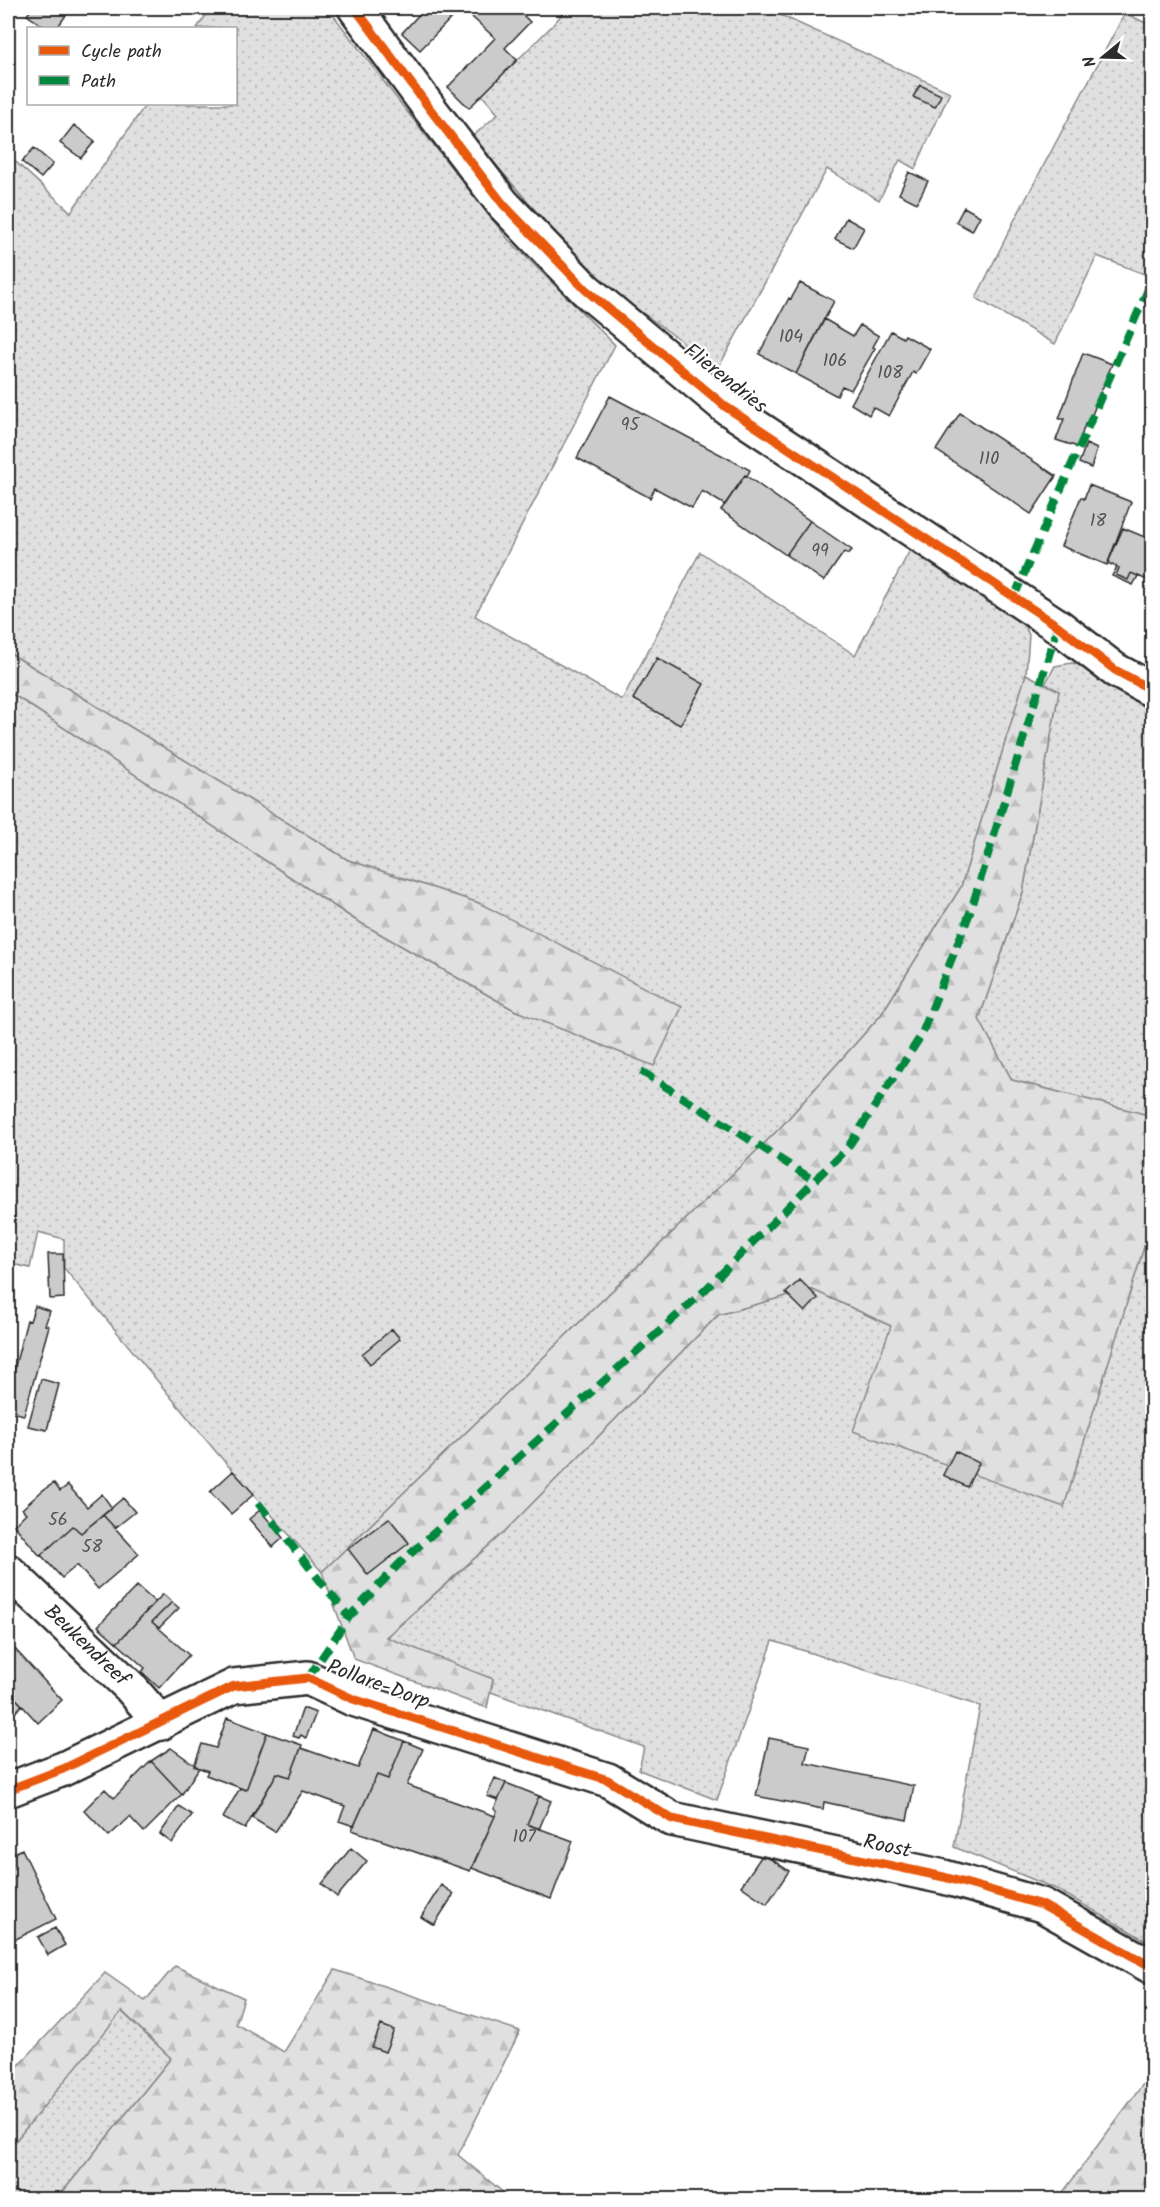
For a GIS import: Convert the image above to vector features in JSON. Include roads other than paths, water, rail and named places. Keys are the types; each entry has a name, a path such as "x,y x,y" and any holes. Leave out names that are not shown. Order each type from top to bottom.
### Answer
{"street":[{"name":"Flierendries","path":"355,8 429,109 503,204 586,290 726,407 1058,626 1115,670 1152,690"},
{"name":"Beukendreef","path":"8,1571 129,1686 161,1723"},
{"name":"Pollare-Dorp","path":"8,1790 63,1769 234,1686 308,1678 353,1699 608,1780"},
{"name":"Roost","path":"608,1780 672,1819 944,1877 1042,1905 1152,1967"}]}
